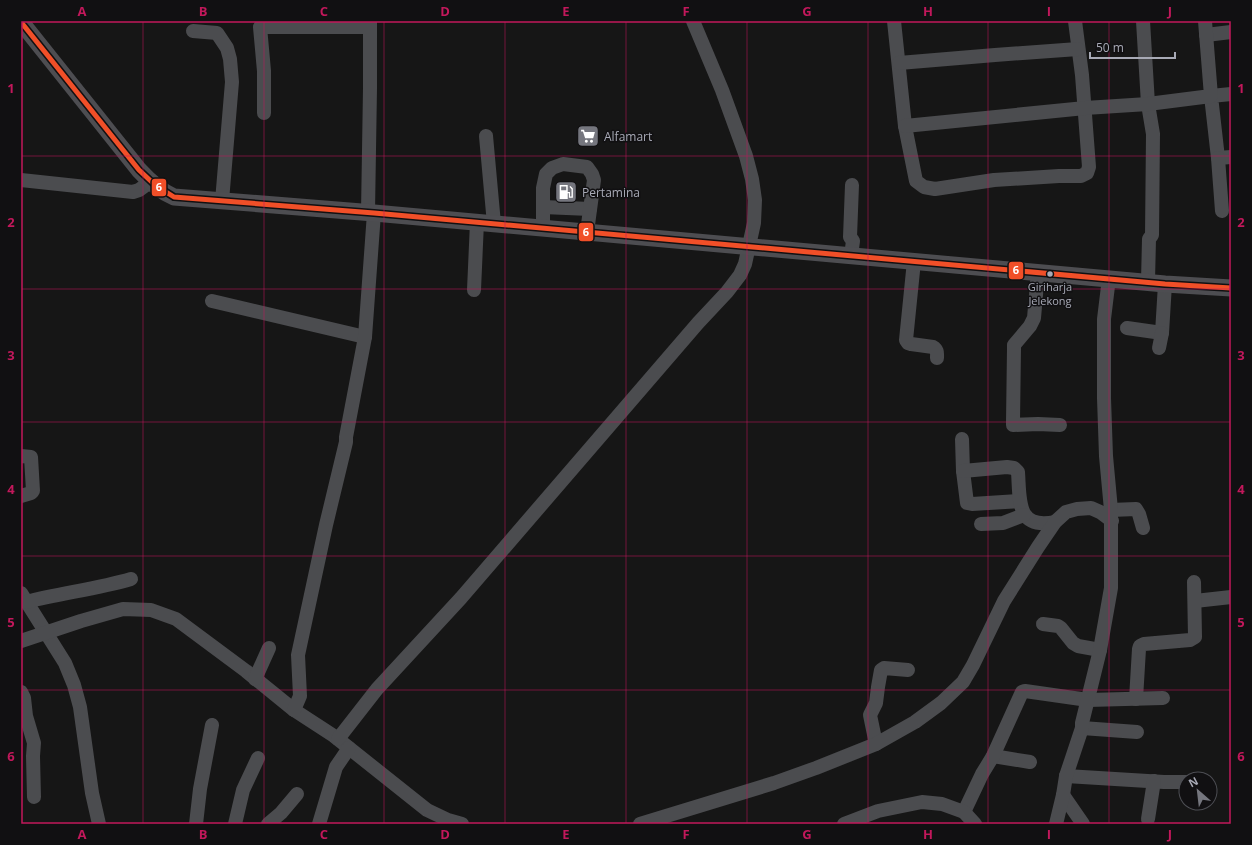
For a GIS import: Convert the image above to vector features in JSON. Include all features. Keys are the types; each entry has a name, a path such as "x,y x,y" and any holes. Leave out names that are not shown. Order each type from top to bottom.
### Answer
{"main road":[{"path":"21,22 129,158 140,188 174,197 374,213 850,256 1231,288"}],"street":[{"path":"338,739 377,688 461,598 698,323 727,292 740,275 745,264 754,224 755,200 752,179 741,141 693,21"},
{"path":"894,21 905,126 916,181 924,187 935,189 994,180 1081,176 1087,174 1089,167 1085,108 1075,21"},
{"path":"1143,21 1148,104 1153,134 1152,235 1149,239 1162,333 1159,348"},
{"path":"264,113 264,71 260,24 370,24 374,213 367,334 346,442 326,525 298,655 300,696 294,710"},
{"path":"1222,211 1224,158 1211,96 1205,28 1231,32"},
{"path":"193,31 217,33 227,48 230,58 232,82 222,201"},
{"path":"899,63 1078,49"},
{"path":"905,126 1085,108 1148,104 1231,94"},
{"path":"474,290 485,223 486,136"},
{"path":"543,228 543,188 546,174 552,168 563,164 587,167 592,174 594,180 587,232"},
{"path":"21,180 140,188"},
{"path":"850,256 853,241 850,237 852,185"},
{"path":"543,207 590,210"},
{"path":"914,261 906,340 911,344 935,348 937,351 937,358"},
{"path":"1038,272 1034,318 1030,326 1014,345 1013,425 1038,424 1060,426"},
{"path":"1056,824 1066,776 1082,728 1100,650 1111,588 1112,516 1106,456 1104,398 1104,319 1109,278"},
{"path":"212,300 367,334"},
{"path":"1127,328 1162,333"},
{"path":"962,439 966,502 1020,500"},
{"path":"21,456 31,457 33,490 31,493 21,496"},
{"path":"963,470 1007,467 1014,468 1018,472 1020,500 1024,515 1033,521 1045,524 1056,522"},
{"path":"640,824 774,783 876,744 920,718 941,703 963,682 973,665 1004,601 1038,547 1056,522 1066,512 1077,509 1091,508 1112,516 1136,509 1143,528"},
{"path":"981,524 1003,523 1024,515"},
{"path":"23,597 41,598 109,586 131,579"},
{"path":"1136,699 1138,648 1144,644 1193,639 1195,636 1194,582"},
{"path":"23,597 64,663 74,685 80,707 92,793 99,824"},
{"path":"1195,601 1231,597"},
{"path":"21,641 50,641 81,620 123,608 151,610 176,620 256,679 294,710 338,739 427,810 448,820 462,824"},
{"path":"1042,624 1058,626 1068,639 1078,646 1100,650"},
{"path":"256,679 269,648"},
{"path":"876,744 870,715 876,703 881,670 884,668 908,670"},
{"path":"964,812 982,774 993,756 1022,692 1025,691 1088,700 1162,698"},
{"path":"21,692 24,698 26,716 34,743 34,797"},
{"path":"196,824 200,789 212,725"},
{"path":"1082,728 1137,732"},
{"path":"319,824 336,767 349,748"},
{"path":"993,756 1030,762"},
{"path":"235,824 243,790 258,758"},
{"path":"1066,776 1178,782"},
{"path":"1148,818 1154,781"},
{"path":"268,824 281,813 297,794"},
{"path":"1063,795 1083,824"},
{"path":"844,824 878,811 922,802 942,804 964,812 975,824"},
{"path":"426,824 427,810"}],"transit line":[{"name":"6","path":"21,22 139,170 155,185 174,197 374,213 1165,284 1231,288"}],"place":[{"name":"Alfamart","path":"588,136"},
{"name":"Pertamina","path":"566,192"},
{"name":"Giriharja Jelekong","path":"1050,274"}]}
